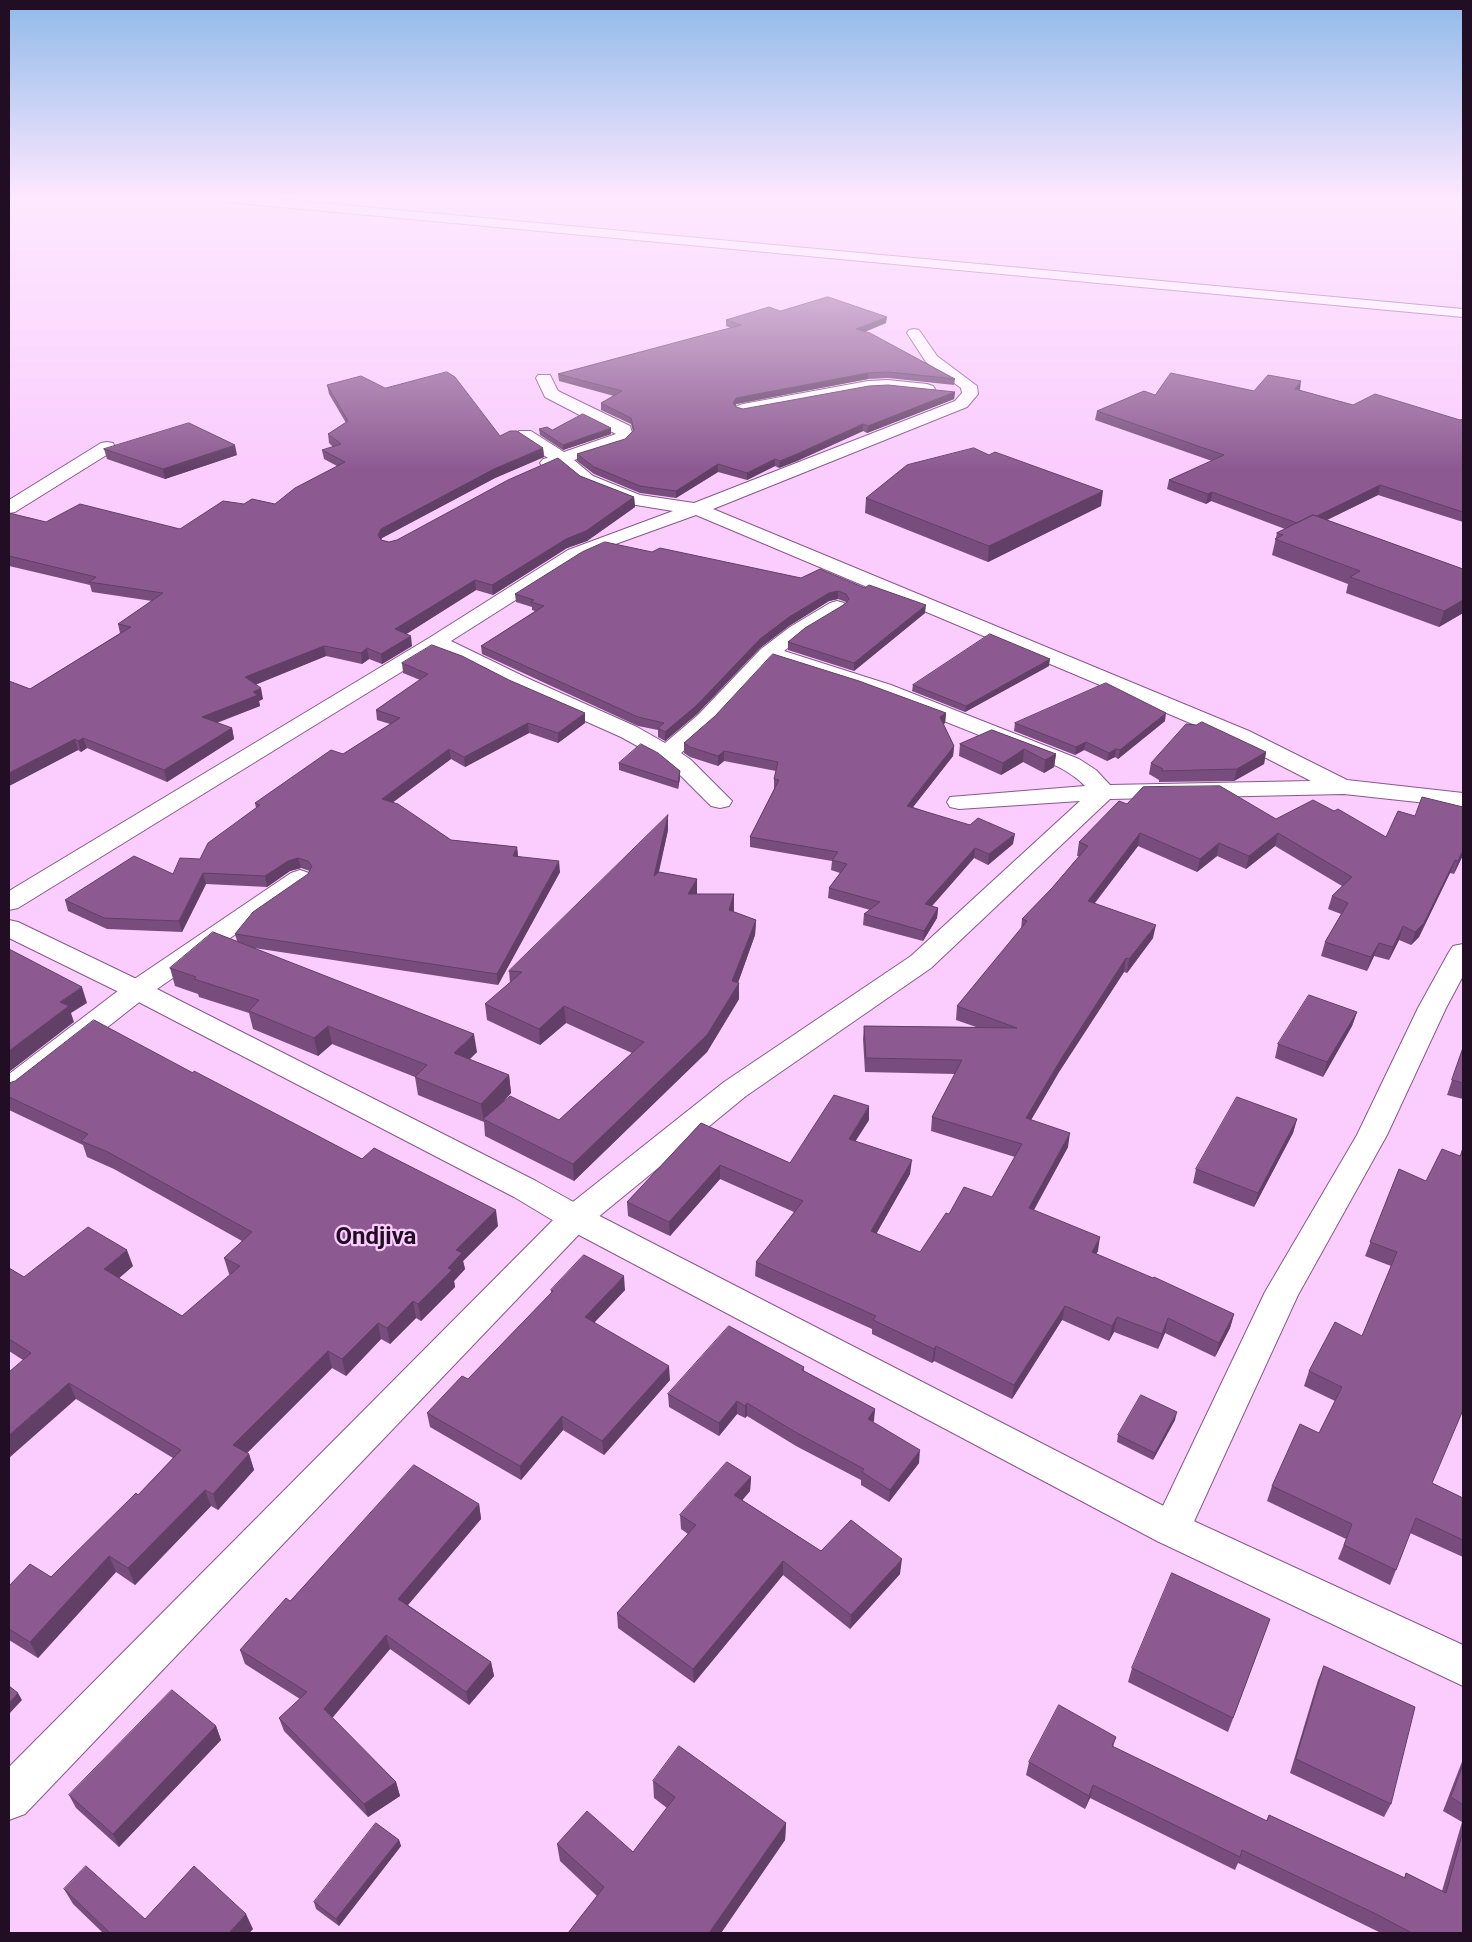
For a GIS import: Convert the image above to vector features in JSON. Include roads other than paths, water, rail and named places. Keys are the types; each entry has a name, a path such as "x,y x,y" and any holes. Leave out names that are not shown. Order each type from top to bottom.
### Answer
{"street":[{"path":"1201,289 1463,313"},
{"path":"743,409 868,386 888,385 955,392 969,386 931,359 914,333"},
{"path":"536,469 561,458 619,440 625,436 624,430 551,394 544,378"},
{"path":"9,902 436,642 575,554 876,440 961,404 955,392"},
{"path":"525,435 561,458 587,480 636,500 697,509 1241,736 1344,787"},
{"path":"9,508 107,447"},
{"path":"668,753 706,720 768,654 797,631 836,607"},
{"path":"436,642 519,683 629,732 668,753 720,801"},
{"path":"768,654 828,670 908,698 1071,764 1088,775 1104,792"},
{"path":"959,802 1104,792 1344,787 1463,800"},
{"path":"9,1798 575,1218 735,1089 921,962 1104,792"},
{"path":"9,1089 137,990 300,878"},
{"path":"9,928 137,990 516,1185 575,1218 1171,1530 1463,1666"},
{"path":"1171,1530 1282,1292 1372,1136 1432,1008 1463,952"}],"district":[{"name":"Ondjiva","path":"376,1238"}]}
